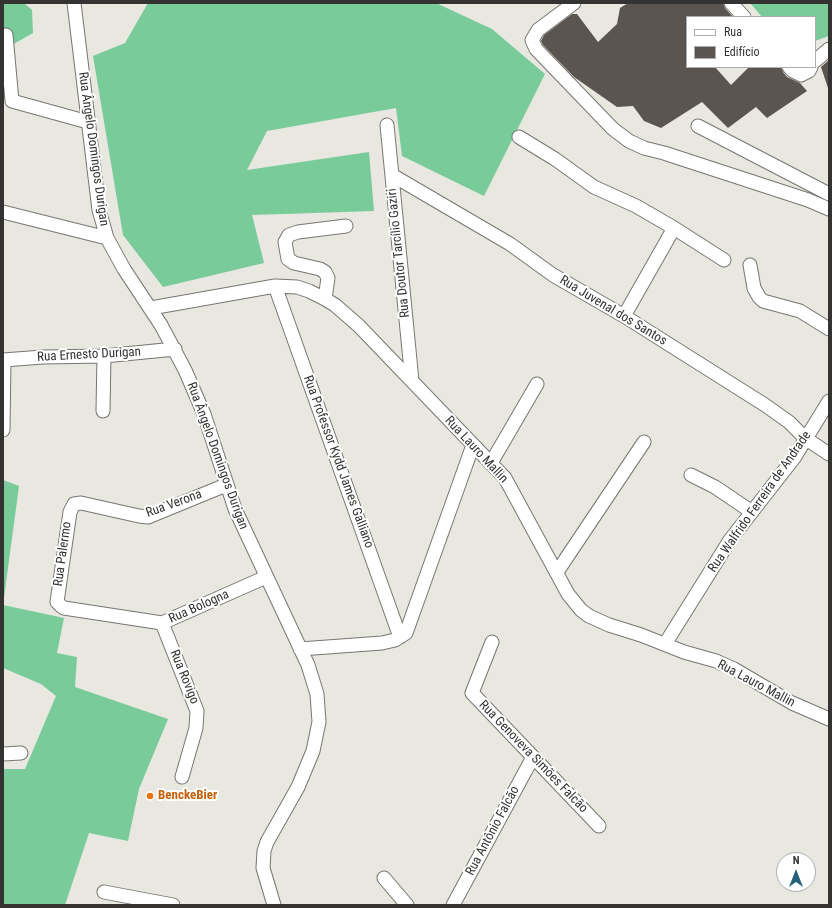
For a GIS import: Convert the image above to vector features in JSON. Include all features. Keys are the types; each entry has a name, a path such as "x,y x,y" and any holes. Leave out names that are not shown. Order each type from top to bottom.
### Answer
{"street":[{"name":"Rua Ângelo Domingos Durigan","path":"74,3 99,210 107,238 124,269 175,349 204,414 226,484 241,524 300,649 310,672 317,694 319,722 317,736 298,787 267,842 264,851 263,868 274,905"},
{"path":"574,3 538,30 532,40 536,49 613,129 629,141 644,148 664,152 808,200 829,209"},
{"path":"731,3 743,16"},
{"path":"6,35 12,101 88,122"},
{"path":"816,60 829,49"},
{"path":"790,68 801,75 809,71 810,68"},
{"name":"Rua Doutor Tarcílio Gaziri","path":"387,125 412,381"},
{"path":"698,126 829,194"},
{"path":"519,137 555,158 594,187 629,202 674,228 724,260"},
{"name":"Rua Juvenal dos Santos","path":"392,175 499,237 521,251 553,275 624,316 765,404 805,438 829,454"},
{"path":"3,212 107,238"},
{"path":"325,298 328,278 325,272 320,269 294,263 288,259 285,242 289,235 298,232 346,226"},
{"path":"624,316 674,228"},
{"path":"750,265 754,288 763,301 800,311 829,329"},
{"name":"Rua Lauro Mallin","path":"150,308 275,286 297,287 325,298 360,326 474,445 509,485 574,603 589,616 609,625 629,630 734,669 792,703 829,719"},
{"name":"Rua Professor Kydd James Galliano","path":"275,286 400,637"},
{"name":"Rua Ernesto Durigan","path":"4,360 43,357 104,356 175,349"},
{"path":"103,411 104,356"},
{"path":"3,430 4,360"},
{"path":"490,463 537,384"},
{"name":"Rua Walfrido Ferreira de Andrade","path":"666,644 730,540 790,464 829,402"},
{"path":"556,572 644,442"},
{"path":"300,649 382,643 400,637 406,633 474,445"},
{"path":"691,475 715,487 752,512"},
{"name":"Rua Verona","path":"74,504 81,503 139,516 148,516 226,484"},
{"name":"Rua Palermo","path":"59,604 57,599 70,512 74,504"},
{"name":"Rua Bologna","path":"59,604 64,608 162,623 266,577"},
{"name":"Rua Rovigo","path":"162,623 197,711 196,728 182,777"},
{"name":"Rua Genoveva Simões Falcão","path":"492,642 472,693 599,826"},
{"path":"3,754 21,754"},
{"name":"Rua Antônio Falcão","path":"453,905 533,757"},
{"path":"384,878 407,905"},
{"path":"104,892 173,905"}],"green space":[{"path":"3,3 24,3 32,10 33,33 3,50"},
{"path":"148,3 436,3 492,29 545,74 484,196 402,156 396,108 267,131 247,170 369,152 374,211 252,215 264,263 163,287 123,235 93,56 125,43"},
{"path":"750,3 829,3 829,36 816,41 816,16 761,16"},
{"path":"3,480 19,486 3,605"},
{"path":"3,605 64,618 57,653 77,657 75,687 168,719 139,789 128,841 89,833 65,905 3,905 3,769 25,769 56,696 41,684 3,668"}],"building":[{"path":"628,3 723,3 725,8 732,16 686,16 686,68 716,68 731,85 748,68 781,68 787,77 800,83 807,91 767,118 756,107 728,128 702,102 661,128 644,121 633,106 617,107 574,77 543,45 541,41 544,35 572,14 577,14 598,42 617,24 620,8"},
{"path":"829,60 829,87 828,88 821,67"}],"place":[{"name":"BenckeBier","path":"150,796"}]}
